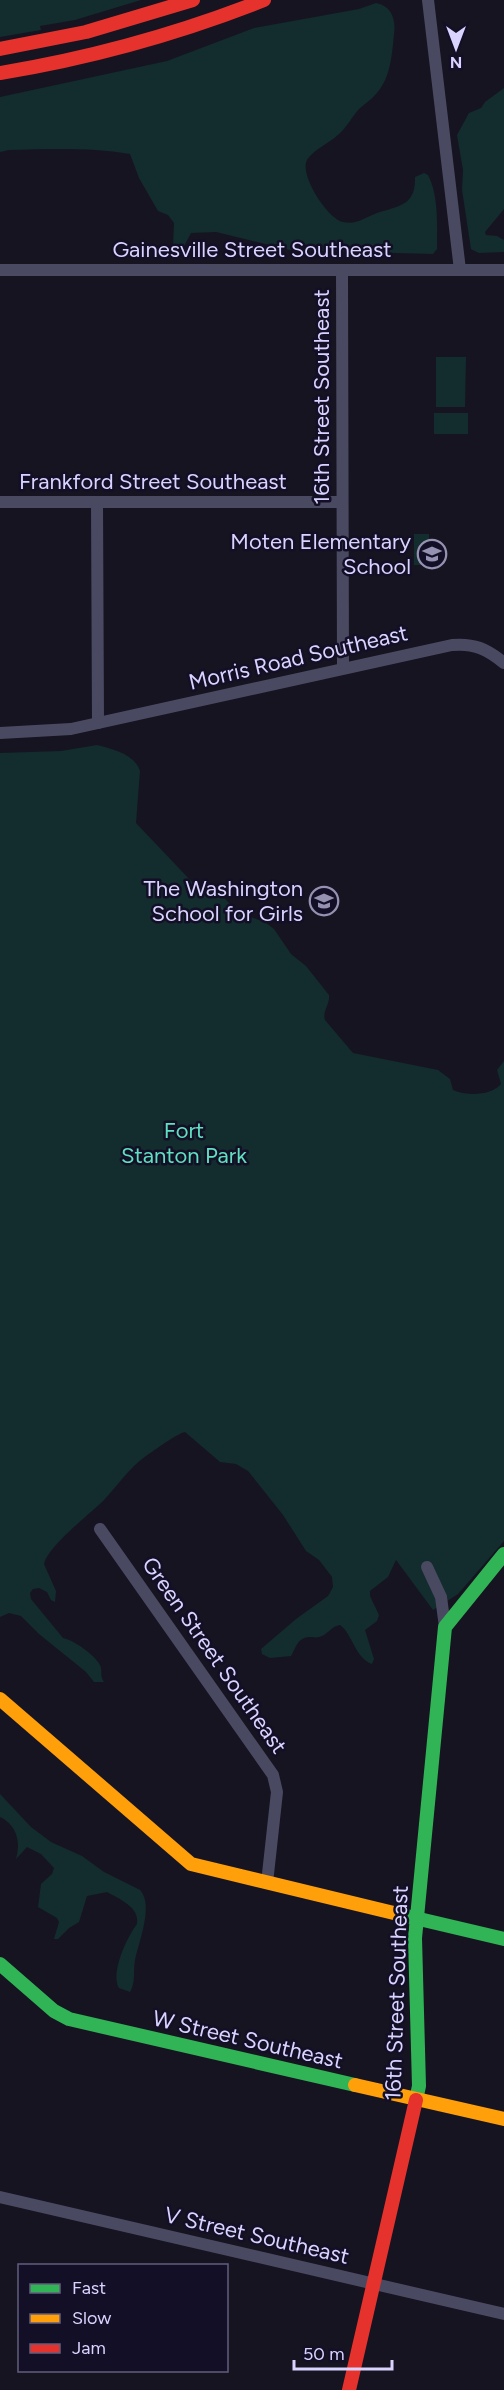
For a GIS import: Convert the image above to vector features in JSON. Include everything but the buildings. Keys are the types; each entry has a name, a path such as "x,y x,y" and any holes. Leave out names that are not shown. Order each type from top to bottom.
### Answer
{"main road":[{"path":"0,49 86,32 193,0"},
{"path":"0,73 83,58 132,45 191,27 264,0"},
{"path":"445,1627 504,1554"},
{"name":"16th Street Southeast","path":"349,2390 416,2099 419,2077 415,1938 445,1627"},
{"path":"0,1699 187,1862 199,1867 504,1939"},
{"name":"W Street Southeast","path":"0,1964 54,2012 69,2019 504,2119"}],"street":[{"path":"428,0 460,270"},
{"name":"Gainesville Street Southeast","path":"0,270 504,270"},
{"name":"16th Street Southeast","path":"342,270 343,668"},
{"name":"Frankford Street Southeast","path":"0,501 342,502"},
{"path":"97,502 98,723"},
{"name":"Morris Road Southeast","path":"0,733 56,731 98,723 343,668 460,645 488,650 504,663"},
{"name":"Green Street Southeast","path":"100,1530 273,1775 277,1792 267,1882"},
{"name":"16th Street Southeast","path":"427,1567 441,1597 445,1627"},
{"name":"V Street Southeast","path":"0,2197 504,2314"}],"green space":[{"path":"0,0 141,0 75,20 40,26 41,30 0,37"},
{"path":"376,3 389,10 394,24 391,58 385,81 342,131 310,156 307,160 307,176 323,205 337,219 348,223 357,222 404,203 409,199 415,187 415,177 424,173 428,175 432,183 437,211 437,249 433,254 290,250 216,232 191,233 183,248 176,250 173,246 174,223 168,215 158,211 139,178 130,154 70,149 0,152 0,97 167,61 254,28 359,9"},
{"path":"504,88 504,209 485,232 486,235 497,236 504,240 504,252 479,253 471,249 457,135 469,113 481,108 485,102"},
{"path":"436,357 466,357 465,407 436,407"},
{"path":"434,413 468,413 468,434 434,434"},
{"path":"414,534 429,534 429,565 414,565"},
{"name":"Fort Stanton Park","path":"97,745 128,756 140,771 136,823 193,883 214,888 235,909 244,915 265,922 274,929 291,954 306,966 329,995 324,1014 325,1020 353,1053 438,1070 450,1079 453,1090 472,1094 491,1091 501,1084 497,1070 504,1061 504,1541 458,1594 433,1610 396,1560 388,1577 370,1591 379,1615 377,1621 365,1630 374,1659 372,1664 366,1661 340,1625 322,1636 302,1639 291,1656 270,1658 262,1654 261,1649 296,1619 328,1596 333,1587 332,1577 319,1560 306,1551 283,1515 248,1471 236,1464 220,1462 185,1432 140,1461 104,1500 53,1548 44,1564 56,1591 55,1602 51,1600 47,1592 39,1588 33,1589 30,1593 31,1599 63,1638 78,1645 95,1659 101,1668 104,1682 94,1682 86,1672 39,1634 21,1616 9,1613 0,1617 0,753 61,751"},
{"path":"0,1794 31,1827 51,1842 82,1856 104,1872 140,1890 146,1905 146,1914 130,1992 119,1988 117,1974 125,1946 137,1924 132,1908 107,1892 87,1896 79,1922 58,1939 54,1939 59,1922 57,1918 38,1907 41,1884 52,1874 54,1868 41,1854 27,1847 16,1859 18,1841 14,1830 6,1820 0,1817"}],"traffic: fast":[{"path":"416,2100 419,2086 415,1938 445,1627 504,1554"},
{"path":"398,1914 504,1939"},
{"path":"0,1964 54,2011 69,2019 355,2085"}],"traffic: slow":[{"path":"0,1699 191,1864 398,1914"},
{"path":"355,2085 504,2119"}],"traffic: jam":[{"path":"0,49 86,32 193,0"},
{"path":"0,73 134,44 199,24 264,0"},
{"path":"349,2390 416,2100"}],"place":[{"name":"Moten Elementary School","path":"432,554"},
{"name":"The Washington School for Girls","path":"324,901"}]}
